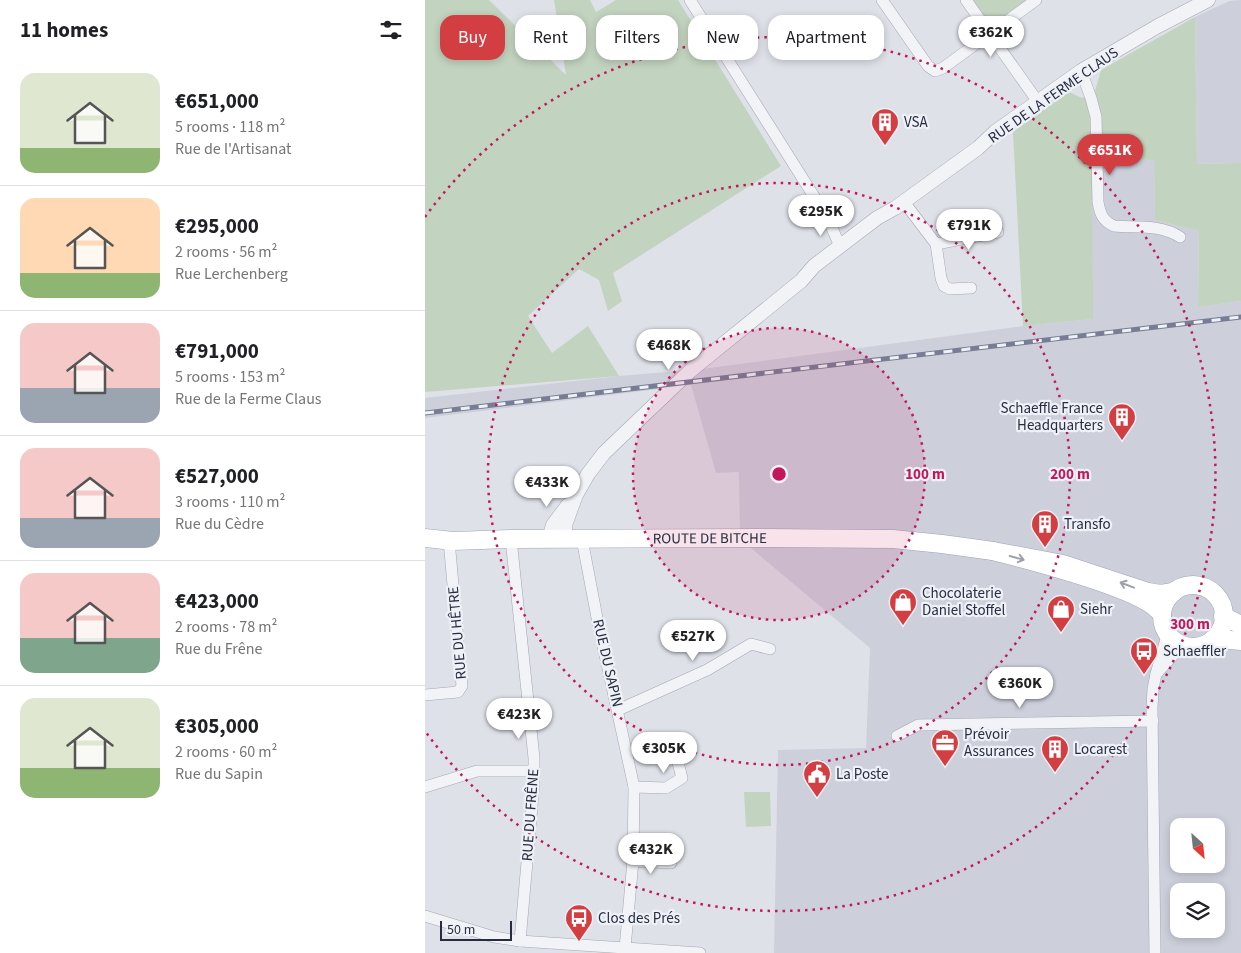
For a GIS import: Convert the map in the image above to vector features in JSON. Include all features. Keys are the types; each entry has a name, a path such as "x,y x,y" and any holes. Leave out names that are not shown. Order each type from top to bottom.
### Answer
{"main road":[{"name":"ROUTE DE BITCHE","path":"425,538 449,540 582,538 893,539 993,551 1063,564 1147,592 1160,594 1174,592"},
{"name":"ROUTE DE BITCHE","path":"993,551 1083,576 1142,599 1155,608 1164,623"},
{"path":"1212,640 1220,630 1223,616 1222,607 1217,598 1206,589 1190,586 1174,592 1165,602 1164,623 1176,642 1187,646 1200,646 1212,640 1221,639 1241,642"},
{"path":"1223,616 1241,625"}],"street":[{"path":"690,0 844,243"},
{"path":"882,0 928,66 935,71 943,68 1036,0"},
{"path":"966,0 1038,102"},
{"name":"RUE DE LA FERME CLAUS","path":"557,539 557,520 577,495 588,474 604,453 701,361 801,281 813,267 879,216 904,202 979,148 995,132 1081,71 1158,26 1208,0"},
{"path":"1081,71 1096,117 1098,202 1101,215 1108,223 1114,226 1157,228 1167,230 1180,237"},
{"path":"904,202 936,244 944,286 950,289 971,288"},
{"path":"936,244 998,232"},
{"name":"RUE DU SAPIN","path":"582,538 598,623 634,787 633,861 625,948"},
{"name":"RUE DU FRÊNE","path":"511,539 534,758 520,941"},
{"name":"RUE DU HÊTRE","path":"425,695 458,692 462,686 449,540"},
{"path":"1155,953 1153,689 1166,639 1164,623"},
{"path":"618,710 707,670 751,644 770,648"},
{"path":"1156,674 1175,653 1187,646"},
{"path":"897,736 918,725 1153,721"},
{"path":"634,787 666,788 682,778 673,743"},
{"path":"425,787 457,776 477,772 534,771"},
{"path":"633,861 671,863"},
{"path":"425,916 494,937 520,941 692,953"}],"shaded area":[{"path":"1241,0 1241,163 1197,164 1195,17 1229,1"},
{"path":"1092,159 1154,160 1155,220 1199,231 1198,307 1241,301 1241,953 774,953 778,750 866,748 870,648 740,539 739,472 716,473 691,385 425,418 425,398 619,376 702,369 1023,326 1092,319"}],"green space":[{"path":"425,0 489,0 504,15 440,15 440,60 505,60 505,16 515,25 515,60 551,60 566,75 564,60 586,60 586,15 556,15 554,0 590,0 596,12 616,0 678,0 688,16 688,60 715,60 781,166 613,273 622,301 608,311 599,280 579,269 528,316 552,353 588,326 619,376 425,392"},
{"path":"972,0 1029,0 995,24 988,23"},
{"path":"1195,17 1197,164 1241,163 1241,301 1198,307 1199,231 1155,220 1154,160 1092,159 1093,319 1023,326 1013,132 1069,92 1082,98 1095,91 1101,70"},
{"path":"744,792 770,792 771,826 746,827"}],"railway":[{"path":"425,413 1241,317"}],"place":[{"name":"VSA","path":"885,146"},
{"name":"Schaeffle France Headquarters","path":"1122,441"},
{"name":"Transfo","path":"1045,548"},
{"name":"Chocolaterie Daniel Stoffel","path":"903,626"},
{"name":"Siehr","path":"1061,633"},
{"name":"Schaeffler","path":"1144,675"},
{"name":"Prévoir Assurances","path":"945,767"},
{"name":"Locarest","path":"1055,773"},
{"name":"La Poste","path":"817,798"},
{"name":"Clos des Prés","path":"579,942"}]}
